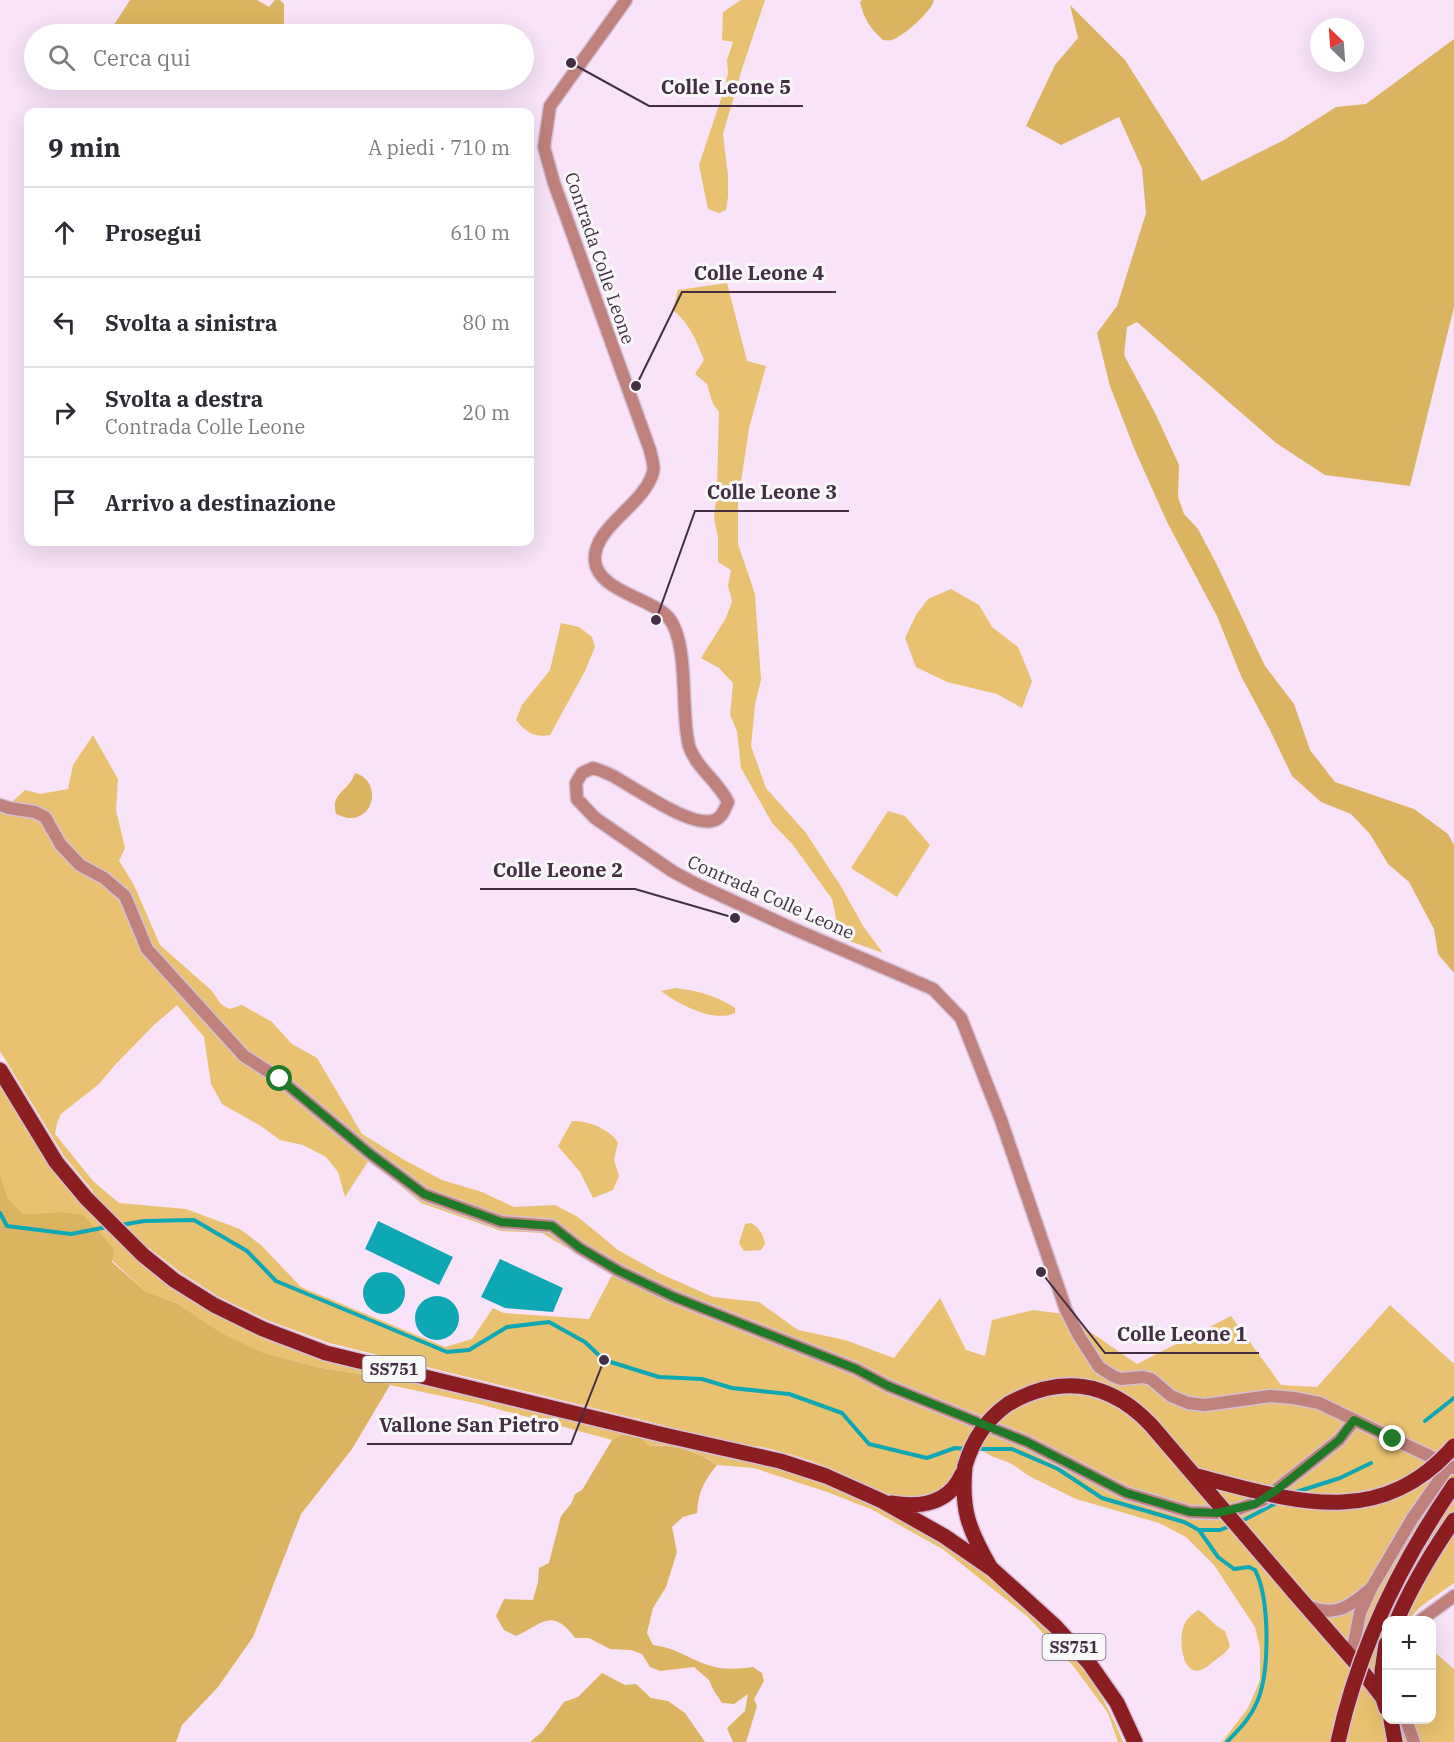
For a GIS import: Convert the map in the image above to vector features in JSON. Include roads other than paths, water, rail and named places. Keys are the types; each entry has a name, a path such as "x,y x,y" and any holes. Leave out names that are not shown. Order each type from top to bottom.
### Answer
{"main road":[{"name":"SS751","path":"0,1070 56,1162 86,1198 142,1255 174,1280 214,1305 263,1329 327,1353 780,1461 826,1476 882,1501"},
{"path":"882,1501 913,1506 944,1496 957,1486 974,1441 981,1430 998,1411 1026,1394 1064,1385 1084,1386 1103,1391 1137,1411 1151,1425 1355,1662 1382,1699"},
{"path":"1197,1476 1308,1502 1364,1501 1392,1492 1422,1475 1454,1446"},
{"path":"965,1466 963,1489 969,1527 992,1569"},
{"path":"1338,1742 1358,1671 1379,1617 1405,1564 1454,1485"},
{"path":"882,1501 944,1536 992,1569"},
{"path":"1399,1616 1437,1545 1454,1520"},
{"name":"SS751","path":"992,1569 1055,1626 1089,1663 1118,1703 1135,1742"},
{"path":"1392,1724 1395,1742"}],"street":[{"name":"Contrada Colle Leone","path":"626,0 550,106 544,147 554,183 650,450 654,470 645,490 596,546 595,562 603,578 668,617 677,632 681,650 685,726 690,749 700,765 722,790 728,802 724,812 716,820 700,822 683,816 610,774 593,768 582,773 576,783 578,799 595,818 672,871 787,926 933,989 961,1018 1001,1120 1066,1310 1099,1367 1120,1379 1143,1377 1151,1379 1171,1396 1188,1403 1205,1405 1270,1396 1319,1403 1452,1467 1412,1519 1372,1587 1360,1613 1354,1643 1355,1662"},
{"path":"0,805 35,812 45,817 61,845 80,865 105,878 125,896 147,949 244,1056 280,1079 369,1153 424,1194 501,1222 552,1226 580,1248 619,1271 674,1297 856,1369 888,1386 1027,1442 1126,1493 1190,1512 1217,1513 1238,1509 1263,1500 1339,1440 1354,1420"},
{"name":"Contrada Colle Leone","path":"1306,1606 1329,1611 1340,1610 1351,1605 1372,1587"},
{"path":"1426,1616 1454,1596"},
{"path":"1408,1724 1414,1742"}],"water":[{"path":"378,1221 453,1257 439,1285 365,1249"},
{"path":"500,1259 563,1288 553,1312 505,1308 481,1297"},
{"path":"384,1272 392,1273 399,1278 404,1285 404,1301 399,1308 392,1313 384,1314 376,1313 369,1308 364,1301 363,1293 364,1285 369,1278 376,1273"},
{"path":"437,1296 452,1303 459,1318 452,1333 437,1340 422,1333 415,1318 422,1303"}],"waterway":[{"path":"0,1213 7,1226 71,1234 107,1227"},
{"path":"121,1225 144,1221 194,1220 247,1251 276,1281 447,1352 469,1350 507,1327 549,1322 585,1342 604,1360 659,1377 702,1379 732,1388 789,1394 842,1413 869,1444 927,1458 955,1448 967,1449"},
{"path":"1425,1421 1454,1398"},
{"path":"975,1449 1012,1449 1058,1469 1102,1498 1184,1522 1199,1530 1220,1530 1233,1525"},
{"path":"1293,1493 1340,1478 1371,1463"},
{"path":"1240,1522 1278,1502"},
{"path":"1199,1530 1218,1557 1234,1569 1249,1567 1255,1570 1260,1583 1266,1617 1266,1655 1257,1702 1244,1724 1227,1742"}],"place":[{"name":"Colle Leone 5","path":"571,63"},
{"name":"Colle Leone 4","path":"636,386"},
{"name":"Colle Leone 3","path":"656,620"},
{"name":"Colle Leone 2","path":"735,918"},
{"name":"Colle Leone 1","path":"1041,1272"},
{"name":"Vallone San Pietro","path":"604,1360"}]}
